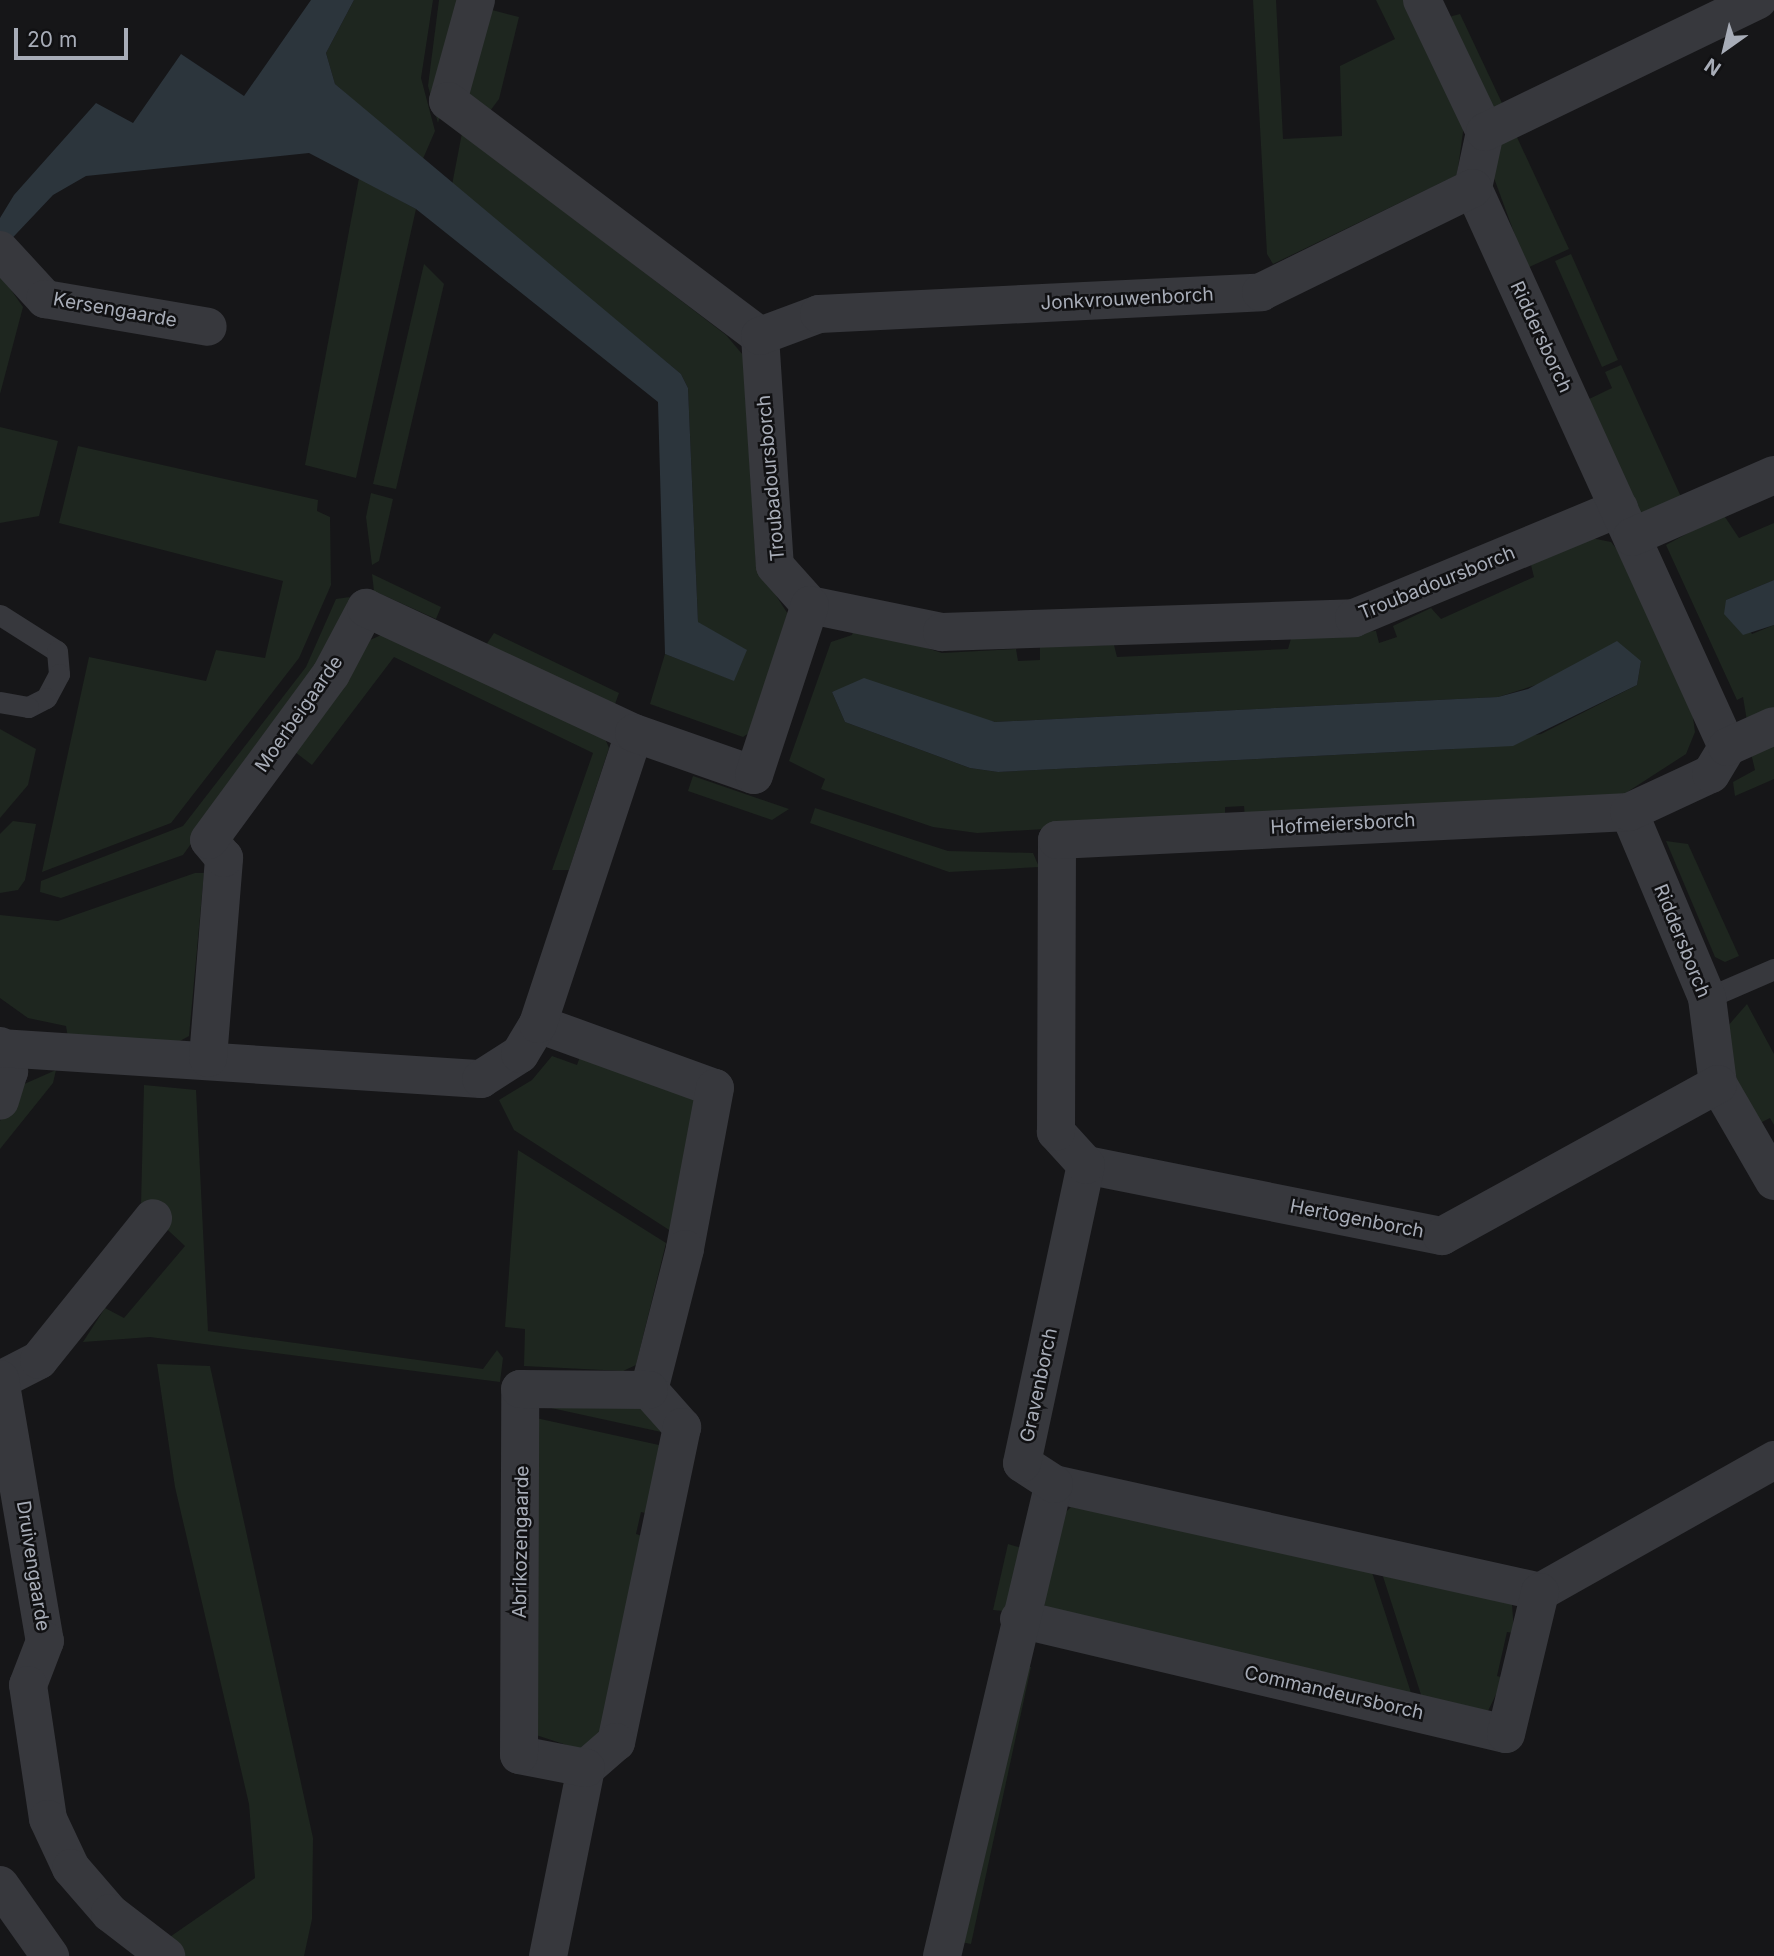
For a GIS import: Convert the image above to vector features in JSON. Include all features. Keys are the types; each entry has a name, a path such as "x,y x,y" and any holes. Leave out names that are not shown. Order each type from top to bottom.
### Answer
{"street":[{"path":"476,0 448,101 760,336"},
{"path":"1422,0 1485,132 1473,188"},
{"path":"1485,132 1758,0"},
{"name":"Jonkvrouwenborch","path":"760,336 819,314 1261,292 1473,188"},
{"name":"Riddersborch","path":"1473,188 1727,747"},
{"name":"Kersengaarde","path":"2,252 45,299 208,327"},
{"name":"Troubadoursborch","path":"760,336 775,566 810,605 942,632 1354,618 1626,522"},
{"path":"1626,522 1774,475"},
{"name":"Moerbeigaarde","path":"208,1058 224,858 209,840 331,674 366,608 634,733 754,775 810,605"},
{"path":"1629,813 1711,774 1727,747 1774,726"},
{"path":"0,1101 9,1071 0,1047 208,1058 462,1082 481,1079 520,1054 538,1024 634,733"},
{"name":"Riddersborch","path":"1629,813 1707,998 1718,1084 1774,1181"},
{"name":"Hofmeiersborch","path":"1086,1166 1056,1132 1057,840 1629,813"},
{"path":"538,1024 715,1088 685,1250 649,1390 682,1427 616,1742 586,1768 548,1956"},
{"name":"Hertogenborch","path":"1086,1166 1442,1236 1718,1084"},
{"name":"Gravenborch","path":"1054,1484 1022,1463 1086,1166"},
{"name":"Druivengaarde","path":"153,1218 39,1360 2,1378 45,1641 29,1685 48,1819 79,1877 110,1913 166,1956"},
{"name":"Abrikozengaarde","path":"586,1768 519,1755 520,1389 649,1390"},
{"path":"942,1956 1019,1619 1054,1484 1540,1592 1774,1460"},
{"name":"Commandeursborch","path":"1019,1619 1506,1734 1540,1592"},
{"path":"0,1885 50,1956"}],"lane":[{"path":"0,615 57,651 59,674 46,698 28,707 0,702"},
{"path":"1707,998 1774,969"}],"shaded area":[{"path":"311,0 354,0 326,53 335,84 681,374 688,388 698,622 747,650 734,681 665,654 658,402 416,209 309,153 86,176 53,195 0,251 0,218 14,195 96,103 133,123 181,54 244,96"},
{"path":"354,0 433,0 421,78 435,131 422,161 335,84 326,53"},
{"path":"439,0 468,0 438,123 428,86"},
{"path":"1253,0 1276,0 1283,139 1342,136 1340,66 1395,39 1376,0 1408,0 1464,125 1457,175 1273,264 1267,254"},
{"path":"492,10 519,17 499,99 484,119 468,91"},
{"path":"1460,14 1502,103 1492,113 1445,18"},
{"path":"462,133 726,335 743,355 756,564 791,619 752,731 743,737 650,704 665,654 733,680 698,622 688,388 681,374 452,185"},
{"path":"1515,133 1569,249 1527,268 1494,178 1499,145"},
{"path":"359,178 416,209 356,478 305,465"},
{"path":"1571,254 1618,360 1602,367 1555,261"},
{"path":"424,264 444,284 396,489 373,484"},
{"path":"0,274 23,307 0,394"},
{"path":"1621,365 1681,497 1641,518 1587,400 1612,388 1605,372"},
{"path":"0,427 58,441 39,516 0,523"},
{"path":"78,446 318,500 317,511 330,517 331,585 299,658 171,823 42,872 89,657 206,681 216,650 265,658 283,581 59,523"},
{"path":"371,493 393,499 379,561 372,565 366,517"},
{"path":"1723,514 1739,538 1774,523 1774,580 1726,600 1752,634 1774,625 1774,709 1747,721 1743,697 1737,700 1666,545"},
{"path":"1586,537 1611,542 1620,553 1692,710 1695,732 1686,754 1621,796 1245,817 1244,806 1225,807 1225,818 977,833 933,827 821,789 825,779 789,761 831,642 852,635 855,625 942,653 1016,649 1018,661 1040,660 1040,647 1114,645 1117,657 1288,649 1292,635 1376,631 1379,643 1397,637 1393,626 1431,608 1441,619 1534,577 1531,565","holes":["1631,655 1641,661 1637,685 1541,734 1454,749 998,772 970,768 845,722 832,692 848,688 995,722 1498,697"]},
{"path":"372,574 441,607 436,619 374,591"},
{"path":"1774,580 1774,625 1743,635 1724,614 1726,600"},
{"path":"350,597 344,630 183,855 61,898 40,892 41,881 183,826 306,667 336,599"},
{"path":"494,633 619,693 612,712 486,645"},
{"path":"381,635 604,736 609,748 569,870 552,870 593,753 394,657 312,765 295,752 368,641"},
{"path":"1617,641 1641,661 1637,685 1513,746 998,772 970,768 845,722 832,692 864,678 995,722 1498,697 1528,689"},
{"path":"0,729 36,749 28,785 0,818"},
{"path":"1774,737 1774,779 1735,796 1733,782 1755,770 1751,753"},
{"path":"693,776 789,809 772,820 688,791"},
{"path":"815,808 948,851 1033,853 1039,867 949,872 810,823"},
{"path":"13,821 36,824 25,880 18,890 0,893 0,834"},
{"path":"1666,841 1688,844 1739,956 1725,962 1715,957"},
{"path":"195,873 204,873 189,1036 178,1042 68,1038 66,1026 28,1018 0,998 0,915 58,921"},
{"path":"1747,1004 1774,1054 1774,1125 1770,1118 1760,1123 1732,1072 1727,1027"},
{"path":"582,1051 693,1098 699,1118 677,1235 514,1130 499,1100 532,1080 552,1056 577,1065"},
{"path":"56,1070 53,1083 0,1149 0,1121 22,1085"},
{"path":"144,1085 196,1090 208,1331 483,1369 497,1350 503,1358 500,1382 150,1337 83,1342 105,1308 124,1318 185,1246 141,1205"},
{"path":"518,1150 666,1243 636,1365 623,1371 524,1366 525,1329 505,1327"},
{"path":"157,1364 210,1366 313,1838 312,1919 304,1956 185,1956 164,1941 255,1878 249,1804 175,1487"},
{"path":"640,1402 666,1433 542,1406"},
{"path":"536,1418 668,1447 654,1515 641,1512 636,1534 649,1538 604,1735 585,1751 536,1735"},
{"path":"1071,1507 1369,1563 1414,1702 1052,1615 1044,1604 1060,1518"},
{"path":"1008,1544 1025,1549 1012,1601 1003,1611 993,1610"},
{"path":"1379,1564 1512,1604 1514,1633 1507,1632 1497,1676 1504,1678 1488,1711 1424,1704"},
{"path":"1019,1665 1031,1667 971,1944 956,1941"}]}
